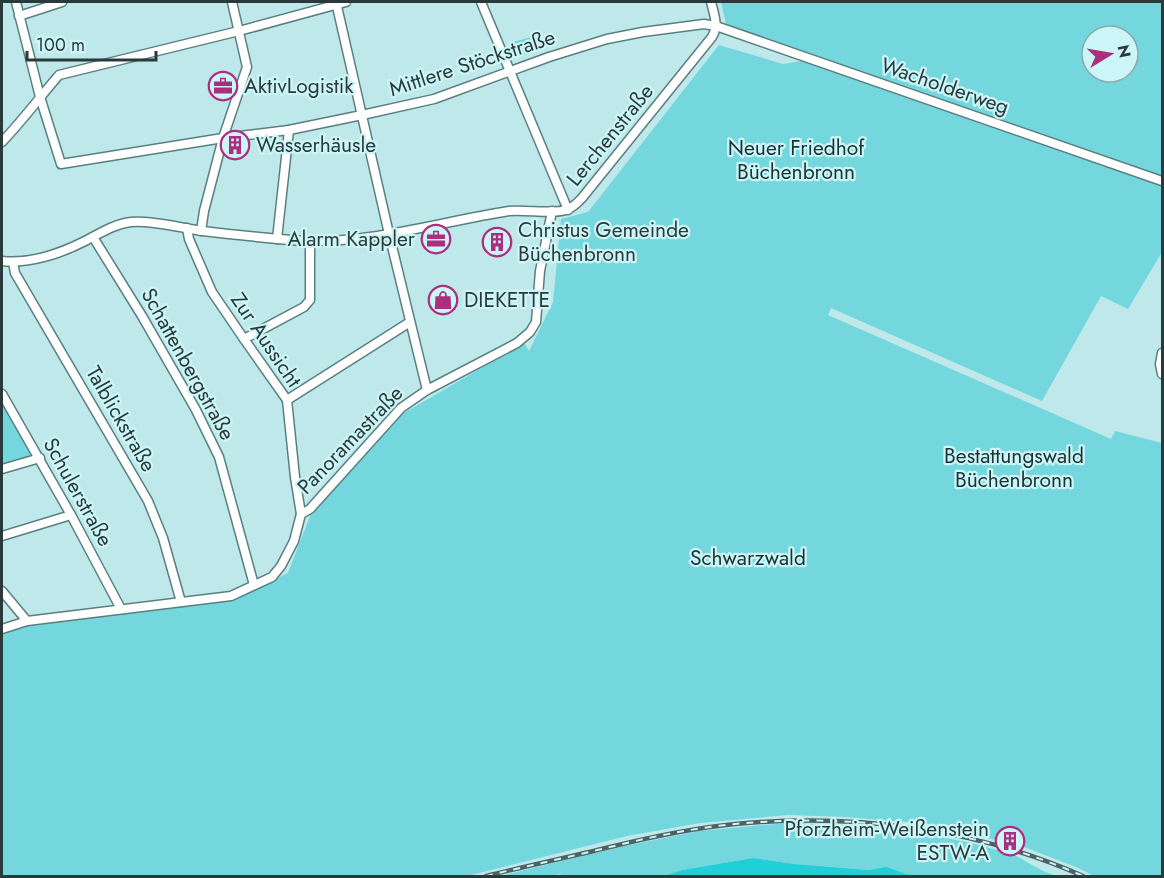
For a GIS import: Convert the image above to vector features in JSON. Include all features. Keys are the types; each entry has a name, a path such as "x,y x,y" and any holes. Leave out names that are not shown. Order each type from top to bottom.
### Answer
{"street":[{"path":"16,2 40,97"},
{"path":"19,16 62,2"},
{"path":"201,231 223,138 247,67 232,2"},
{"path":"2,142 60,75 346,2"},
{"path":"481,2 568,210"},
{"path":"711,2 716,26"},
{"path":"336,3 427,390"},
{"name":"Mittlere Stöckstraße","path":"40,97 61,164 223,138 289,130 362,115 434,99 549,57 607,39 704,24 716,26"},
{"name":"Wacholderweg","path":"716,26 1162,180"},
{"name":"Lerchenstraße","path":"2,261 13,262 61,252 114,227 131,222 277,239 353,240 514,210 568,210 582,198 712,37 716,26"},
{"path":"277,239 289,130"},
{"name":"Panoramastraße","path":"2,629 27,621 231,596 272,577 281,567 294,542 301,514 310,509 401,408 427,390 525,337 536,322 540,271 552,211"},
{"name":"Zur Aussicht","path":"186,228 212,292 287,400 301,514"},
{"name":"Schattenbergstraße","path":"93,237 196,410 219,457 254,585"},
{"path":"244,339 304,307 310,300 310,241"},
{"name":"Talblickstraße","path":"13,262 15,273 148,501 163,538 181,602"},
{"path":"287,400 410,322"},
{"path":"1162,352 1160,364 1162,374"},
{"name":"Schulerstraße","path":"2,394 40,458 121,609"},
{"path":"2,469 40,458"},
{"path":"2,536 71,515"},
{"path":"2,591 27,621"}],"green space":[{"name":"Schwarzwald","path":"721,2 1162,2 1162,252 1128,309 1101,296 1042,401 831,308 828,315 1111,439 1115,431 1162,443 1162,876 1094,876 1024,847 930,824 788,815 700,823 627,836 467,876 2,876 2,634 32,624 237,598 288,573 310,516 404,413 524,343 529,351 553,302 561,219 588,212 719,45 783,64 802,61 931,106 933,98 726,24"},
{"path":"531,37 536,51 517,57 513,42"},
{"path":"2,400 35,457 2,466"},
{"path":"787,823 872,828 956,840 1011,854 1057,876 921,876 886,868 869,870 753,858 682,870 664,876 563,876 560,874 500,876 620,847 699,831"}],"shaded area":[{"path":"753,858 869,870 886,867 921,876 664,876 682,870"}],"railway":[{"path":"486,876 688,830 779,821 868,823 913,828 1000,846 1083,876"}],"place":[{"name":"AktivLogistik","path":"223,86"},
{"name":"Wasserhäusle","path":"235,145"},
{"name":"Alarm Kappler","path":"436,239"},
{"name":"Christus Gemeinde Büchenbronn","path":"497,242"},
{"name":"DIEKETTE","path":"443,300"},
{"name":"Pforzheim-Weißenstein ESTW-A","path":"1010,841"}],"park label":[{"name":"Neuer Friedhof Büchenbronn","path":"796,160"},
{"name":"Bestattungswald Büchenbronn","path":"1014,468"}]}
